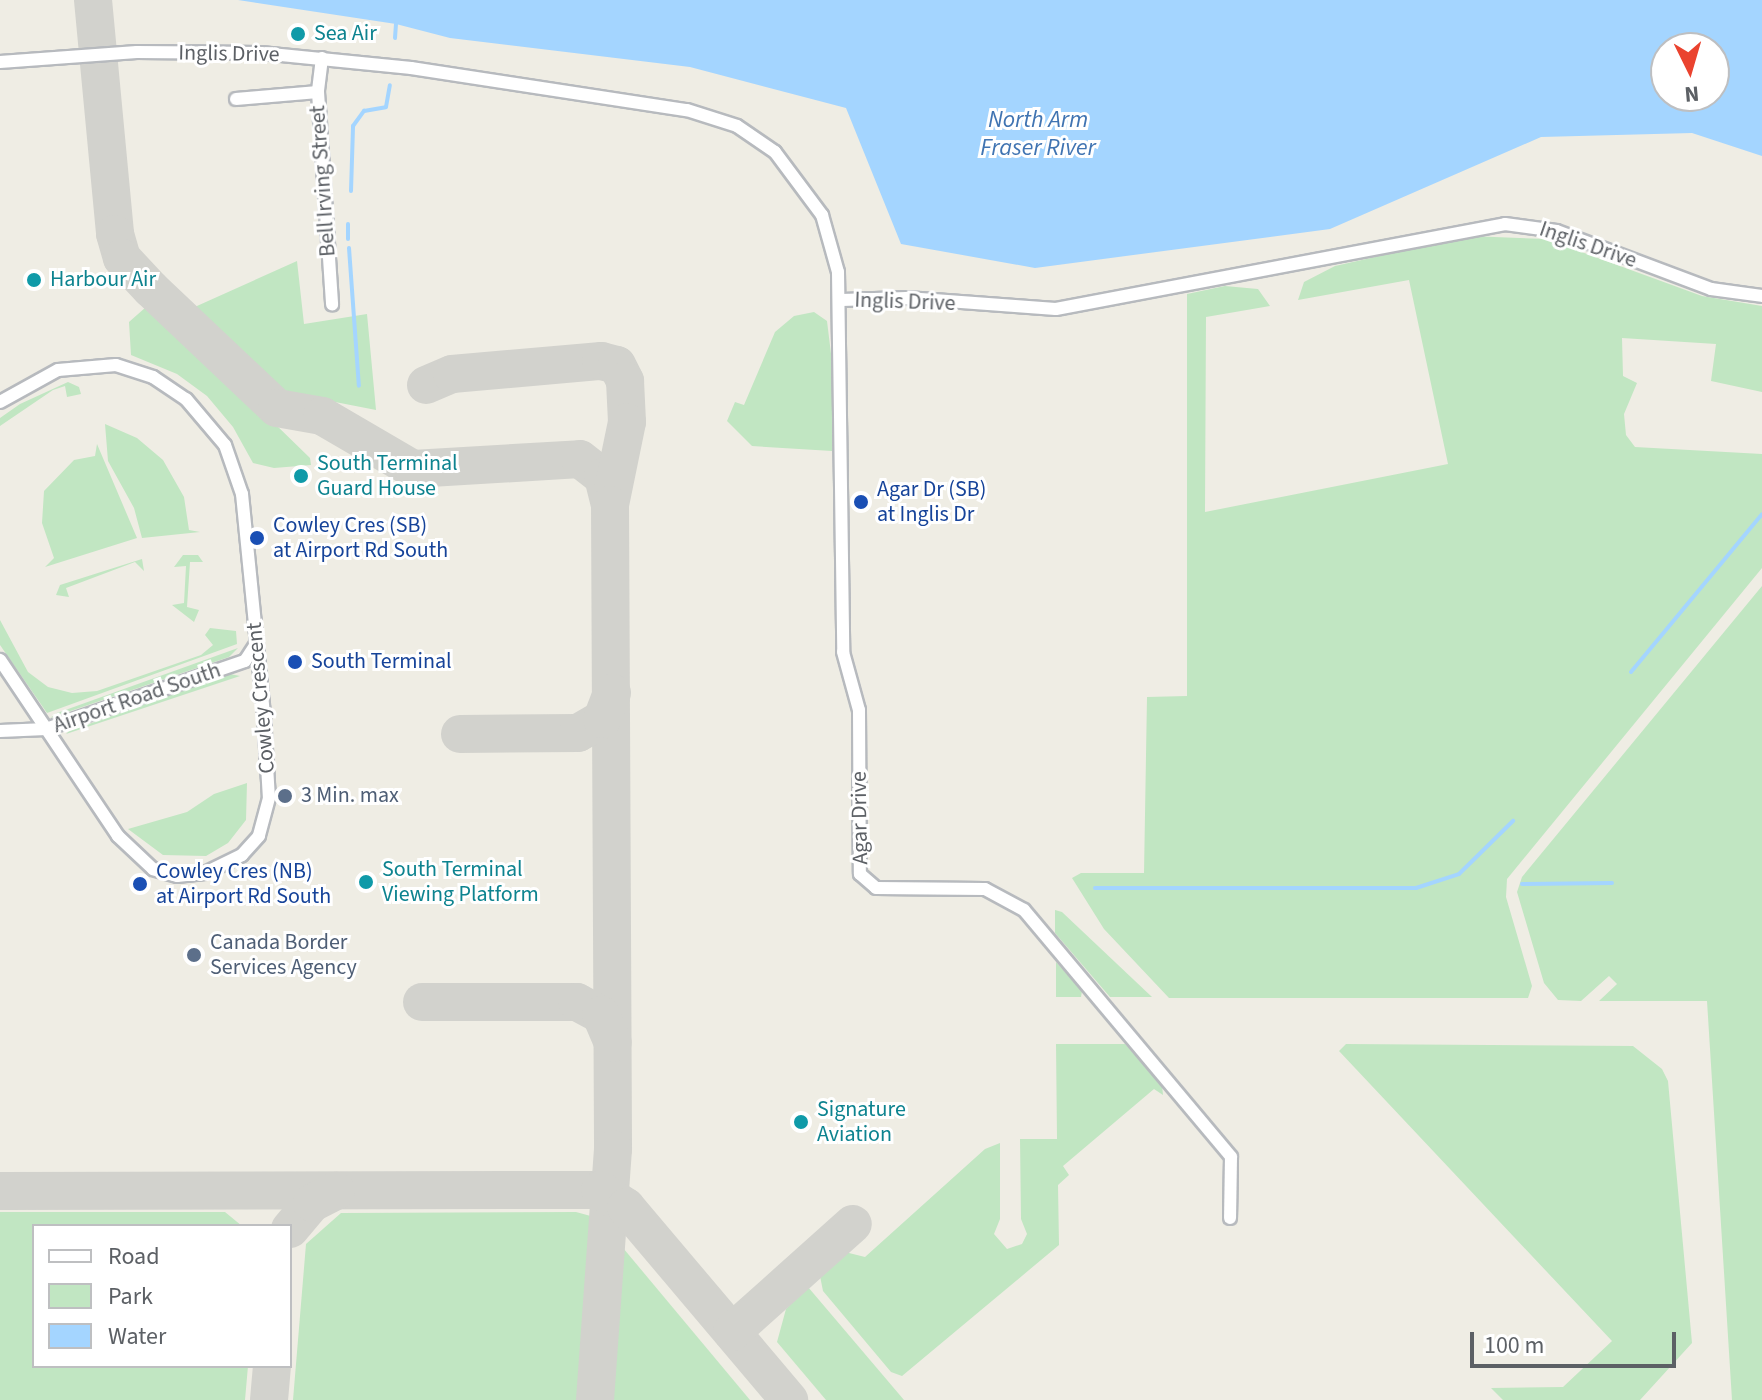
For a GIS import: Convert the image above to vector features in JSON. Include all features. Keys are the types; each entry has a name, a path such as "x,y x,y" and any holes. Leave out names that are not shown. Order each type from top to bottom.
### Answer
{"street":[{"name":"Inglis Drive","path":"0,62 137,52 322,58 660,104 737,126 775,152 814,199 829,231 841,300 907,298 1056,309 1505,224 1579,238 1711,289 1762,296"},
{"name":"Bell Irving Street","path":"322,58 318,92 332,305"},
{"path":"236,99 318,92"},
{"name":"Agar Drive","path":"841,300 843,644 859,710 860,874 876,888 985,889 1024,910 1225,1148 1234,1168 1230,1218"},
{"name":"Cowley Crescent","path":"0,402 43,375 100,364 153,377 192,405 218,433 236,469 256,636 268,809 254,843 224,866 177,876 141,860 118,836 0,660"},
{"name":"Airport Road South","path":"0,731 46,729 245,661 255,649 256,636"}],"green space":[{"path":"1469,236 1546,239 1702,296 1762,306 1762,392 1711,381 1716,344 1622,338 1623,376 1637,383 1624,414 1626,435 1635,447 1762,454 1762,568 1507,879 1506,897 1532,986 1528,998 1169,998 1104,929 1072,878 1081,873 1144,873 1147,697 1187,696 1187,294 1225,286 1258,289 1270,306 1206,317 1205,512 1448,464 1409,280 1298,300 1304,282 1335,266"},
{"path":"297,261 304,324 367,314 376,410 330,401 273,400 188,310"},
{"path":"146,307 165,317 310,458 311,465 274,468 253,463 233,427 207,396 177,374 131,355 129,322"},
{"path":"814,312 827,321 834,378 832,451 752,446 727,421 735,402 744,405 775,332 794,316"},
{"path":"68,382 79,387 81,394 67,397 65,386 53,390 0,426 0,418 20,404"},
{"path":"105,424 137,438 163,460 184,497 189,530 200,532 142,538 134,508 108,461"},
{"path":"97,444 137,538 45,567 54,558 42,523 44,491 74,460 95,456"},
{"path":"183,555 198,555 203,562 190,562 187,607 199,610 194,622 172,605 184,603 186,566 174,567"},
{"path":"142,559 144,571 135,562 66,588 69,597 56,595 60,585"},
{"path":"1762,586 1762,1400 1732,1400 1707,1001 1599,1001 1617,984 1609,976 1581,1001 1558,1000 1544,983 1517,892 1522,877"},
{"path":"0,620 28,672 48,687 72,693 97,691 201,655 213,645 205,635 210,628 236,631 237,644 47,713 0,645"},
{"path":"238,648 229,657 50,718 57,713"},
{"path":"230,674 240,676 66,734 69,731"},
{"path":"247,783 246,820 228,843 206,856 163,855 128,829 187,812 214,794"},
{"path":"1055,910 1062,912 1152,997 1110,997 1055,933"},
{"path":"1056,962 1082,991 1081,997 1056,997"},
{"path":"1056,1044 1125,1044 1162,1085 1163,1095 1154,1089 1063,1166 1069,1175 1058,1185 1059,1245 902,1376 891,1372 823,1291 820,1276 845,1252 865,1257 985,1149 1000,1143 1000,1219 994,1234 1007,1249 1022,1244 1027,1234 1021,1219 1020,1139 1057,1139"},
{"path":"1346,1044 1633,1046 1662,1069 1668,1081 1692,1343 1640,1400 1503,1400 1491,1388 1563,1387 1612,1341 1339,1051"},
{"path":"0,1212 225,1212 240,1224 32,1224 32,1368 248,1368 245,1400 0,1400"},
{"path":"576,1212 598,1218 750,1400 293,1400 306,1244 341,1213"},
{"path":"808,1287 904,1400 826,1400 777,1342 786,1309"}],"water":[{"name":"North Arm Fraser River","path":"238,0 1762,0 1762,156 1692,133 1541,137 1330,229 1035,268 901,244 846,108 690,67 450,38 396,24"}],"waterway":[{"path":"395,38 396,24"},
{"path":"351,191 353,126 364,111 386,107 390,85"},
{"path":"348,224 348,239"},
{"path":"349,248 359,386"},
{"path":"1631,672 1762,514"},
{"path":"1095,888 1416,888 1459,874 1513,821"},
{"path":"1522,884 1612,883"}],"taxiway":[{"path":"93,0 115,234 122,258 151,289 277,408 322,416 413,469 580,459 603,477 610,505"},
{"path":"426,385 452,374 601,361 617,365 625,381 627,422 610,505 613,1149 595,1400"},
{"path":"460,734 578,733 602,719 612,693"},
{"path":"422,1002 577,1002 601,1015 613,1043"},
{"path":"0,1191 600,1190 626,1207 789,1400"},
{"path":"292,1227 312,1203 336,1191"},
{"path":"732,1332 853,1224"},
{"path":"269,1400 272,1368"}],"place":[{"name":"Sea Air","path":"298,34"},
{"name":"Harbour Air","path":"34,280"},
{"name":"South Terminal Guard House","path":"301,476"},
{"name":"Agar Dr (SB) at Inglis Dr","path":"861,502"},
{"name":"Cowley Cres (SB) at Airport Rd South","path":"257,538"},
{"name":"South Terminal","path":"295,662"},
{"name":"3 Min. max","path":"285,796"},
{"name":"South Terminal Viewing Platform","path":"366,882"},
{"name":"Cowley Cres (NB) at Airport Rd South","path":"140,884"},
{"name":"Canada Border Services Agency","path":"194,955"},
{"name":"Signature Aviation","path":"801,1122"}]}
